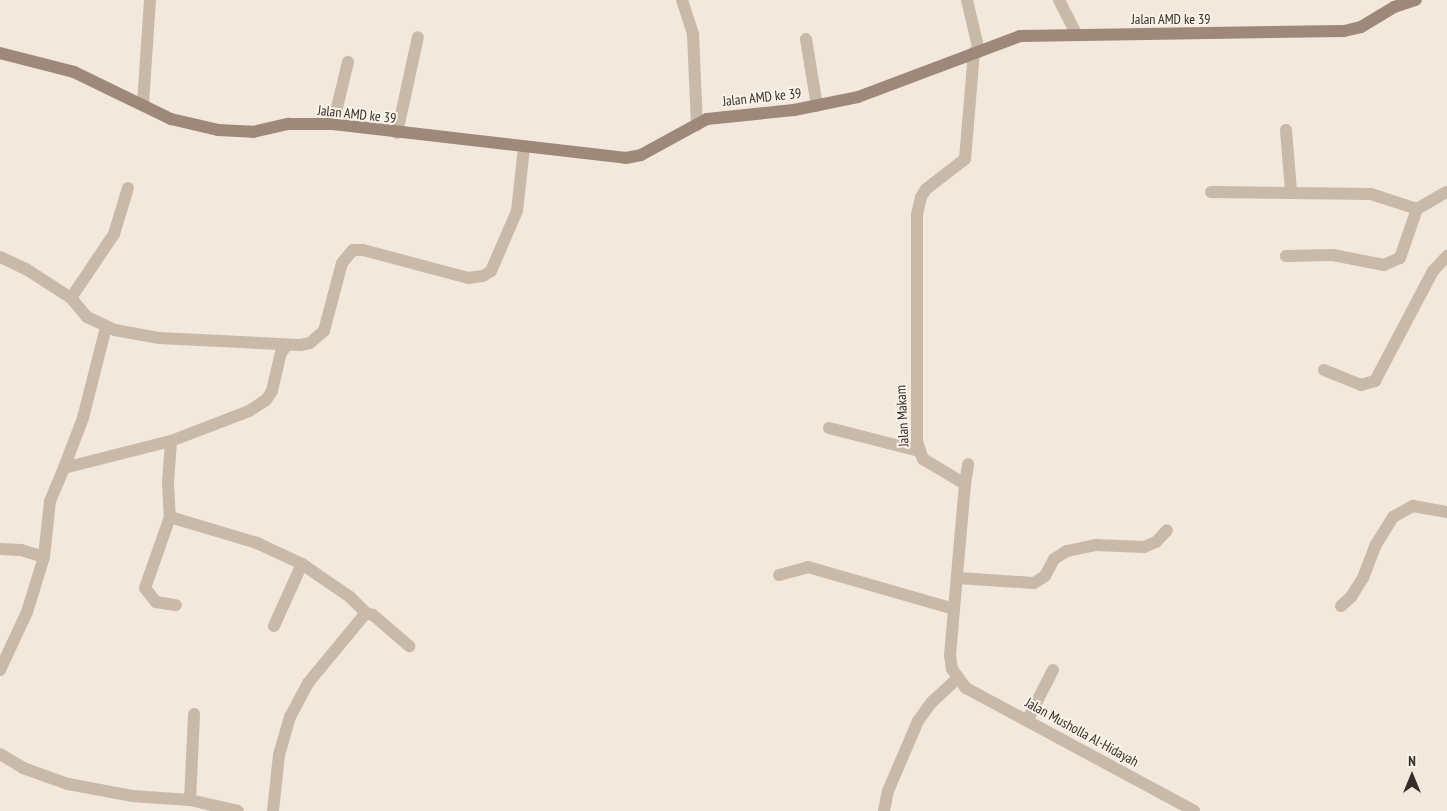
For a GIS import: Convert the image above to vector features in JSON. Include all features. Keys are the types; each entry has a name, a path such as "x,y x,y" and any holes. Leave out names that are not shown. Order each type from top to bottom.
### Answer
{"street":[{"path":"143,103 150,0"},
{"path":"682,0 693,34 697,125"},
{"name":"Jalan Makam","path":"965,484 923,459 919,451 915,410 918,204 926,189 965,159 977,51 967,0"},
{"path":"1059,0 1076,34"},
{"name":"Jalan AMD ke 39","path":"0,54 74,72 143,103 171,119 218,130 253,132 289,124 333,124 524,148 626,158 641,155 697,125 725,115 817,106 878,92 920,72 1020,36 1076,34 1276,34 1344,31 1360,27 1394,7 1416,0"},
{"path":"397,133 418,37"},
{"path":"806,39 817,106"},
{"path":"333,124 348,62"},
{"path":"1286,130 1291,191"},
{"path":"0,258 26,269 71,298 87,317 106,327 159,338 287,345 310,343 324,331 342,263 353,250 363,250 468,278 483,276 491,271 518,211 524,148"},
{"path":"71,298 114,234 128,188"},
{"path":"1211,192 1291,191 1371,194 1417,209"},
{"path":"1286,256 1333,255 1384,265 1400,258 1417,209 1447,192"},
{"path":"1324,370 1361,385 1375,382 1433,271 1447,256"},
{"path":"0,670 28,612 44,557 50,501 83,418 106,327"},
{"path":"64,468 171,441 248,411 266,400 275,381 280,353 287,345"},
{"path":"829,428 919,451"},
{"path":"171,441 168,484 170,517 145,588 156,602 176,604"},
{"path":"884,811 888,790 918,721 932,702 957,679 950,656 968,464"},
{"path":"1341,606 1351,597 1364,578 1375,546 1393,517 1413,506 1447,512"},
{"path":"170,517 257,543 302,564 350,597 366,613 373,615 409,646"},
{"path":"958,578 1034,583 1041,580 1054,559 1067,551 1096,545 1144,547 1156,542 1167,530"},
{"path":"0,549 21,550 44,557"},
{"path":"274,626 302,564"},
{"path":"780,576 808,567 954,609"},
{"path":"273,811 279,755 290,717 308,684 366,613"},
{"path":"1028,719 1053,670"},
{"name":"Jalan Musholla Al-Hidayah","path":"957,679 966,688 1028,719 1194,811"},
{"path":"190,800 194,714"},
{"path":"0,754 23,768 68,784 132,796 190,800 238,811"}]}
